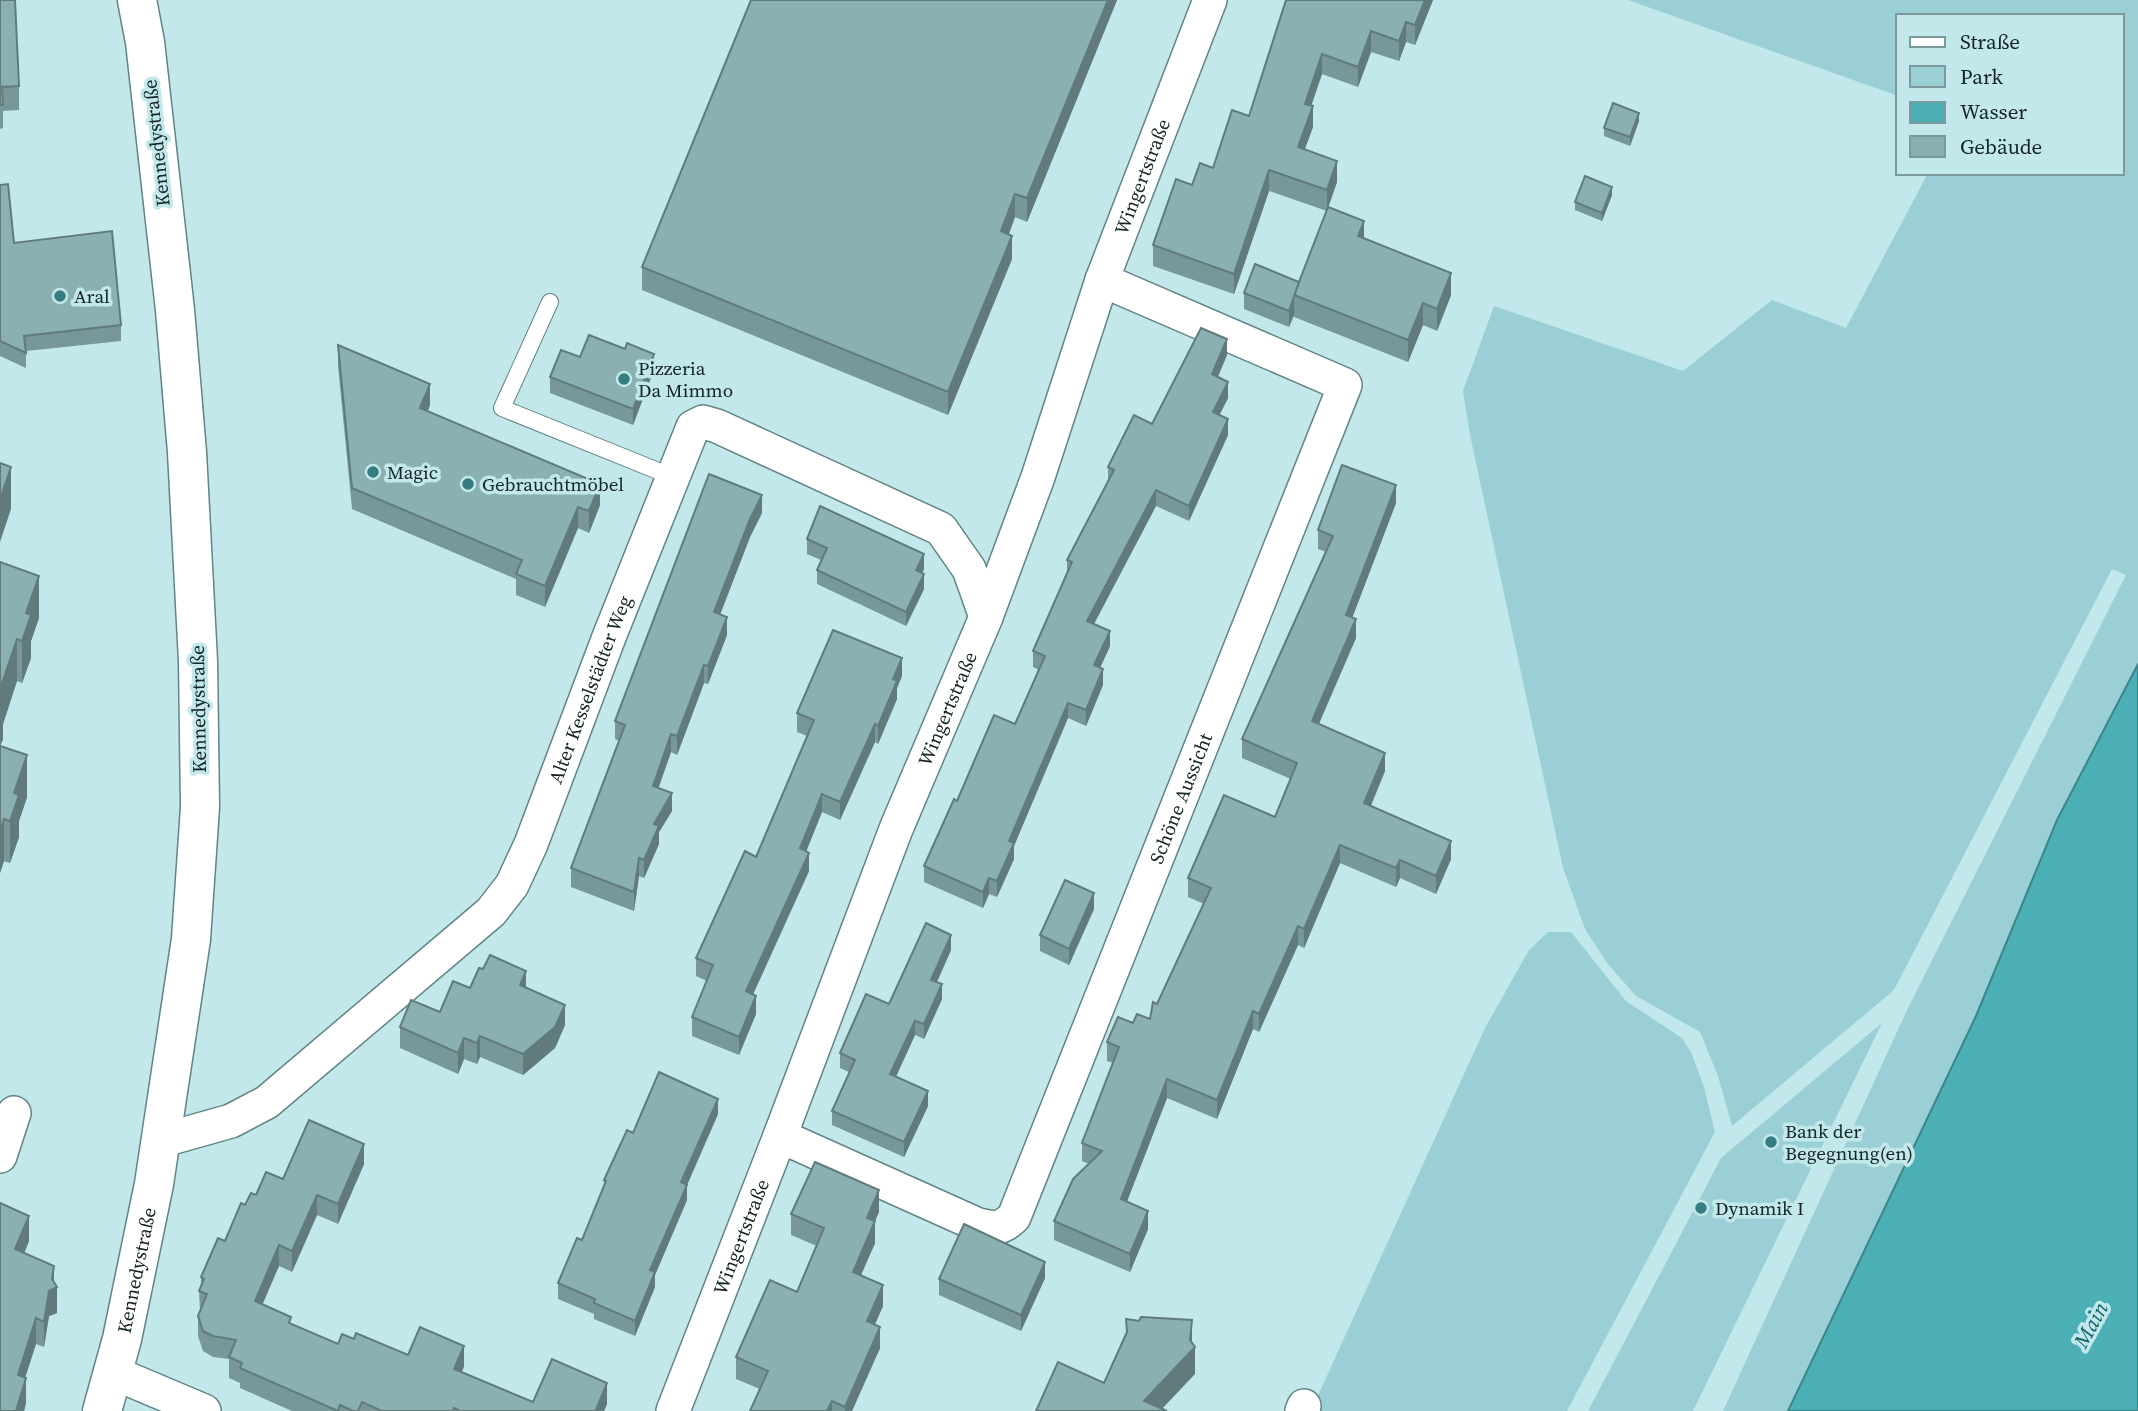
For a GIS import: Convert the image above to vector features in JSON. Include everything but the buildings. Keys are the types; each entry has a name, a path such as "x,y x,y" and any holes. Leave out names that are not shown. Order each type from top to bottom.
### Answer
{"main road":[{"name":"Kennedystraße","path":"102,1411 114,1373 154,1184 192,926 200,807 198,661 186,438 175,310 145,42 137,0"},
{"path":"145,42 153,0"}],"street":[{"name":"Wingertstraße","path":"673,1411 895,829 986,617 1038,477 1102,280 1210,0"},
{"name":"Schöne Aussicht","path":"780,1136 976,1224 993,1229 1003,1227 1014,1217 1345,385 1102,280"},
{"name":"Alter Kesselstädter Weg","path":"160,1141 231,1121 267,1102 491,912 512,885 531,844 693,427 703,422 717,426 941,529 969,569 986,617"},
{"path":"0,1156 14,1113"},
{"path":"114,1373 204,1411"}],"lane":[{"path":"550,302 502,408 673,477"}],"green space":[{"path":"1628,0 2138,0 2138,664 2057,820 1976,1016 1788,1411 1723,1411 1908,1008 2126,575 2112,569 1894,990 1732,1126 1718,1076 1700,1032 1636,996 1607,963 1585,929 1563,868 1470,435 1463,391 1494,306 1683,371 1772,300 1846,328 1927,175 2124,175 2124,14 1896,14 1896,95"},
{"path":"1548,932 1571,932 1626,1001 1682,1038 1691,1052 1704,1087 1715,1132 1567,1411 1311,1411 1485,1028 1529,950"},
{"path":"1882,1023 1693,1411 1588,1411 1721,1158"}],"water":[{"name":"Main","path":"2138,664 2138,1411 1788,1411 1976,1016 2057,820"}],"place":[{"name":"Aral","path":"60,296"},
{"name":"Pizzeria Da Mimmo","path":"624,379"},
{"name":"Magic","path":"373,472"},
{"name":"Gebrauchtmöbel","path":"468,484"},
{"name":"Bank der Begegnung(en)","path":"1771,1142"},
{"name":"Dynamik I","path":"1701,1208"}]}
